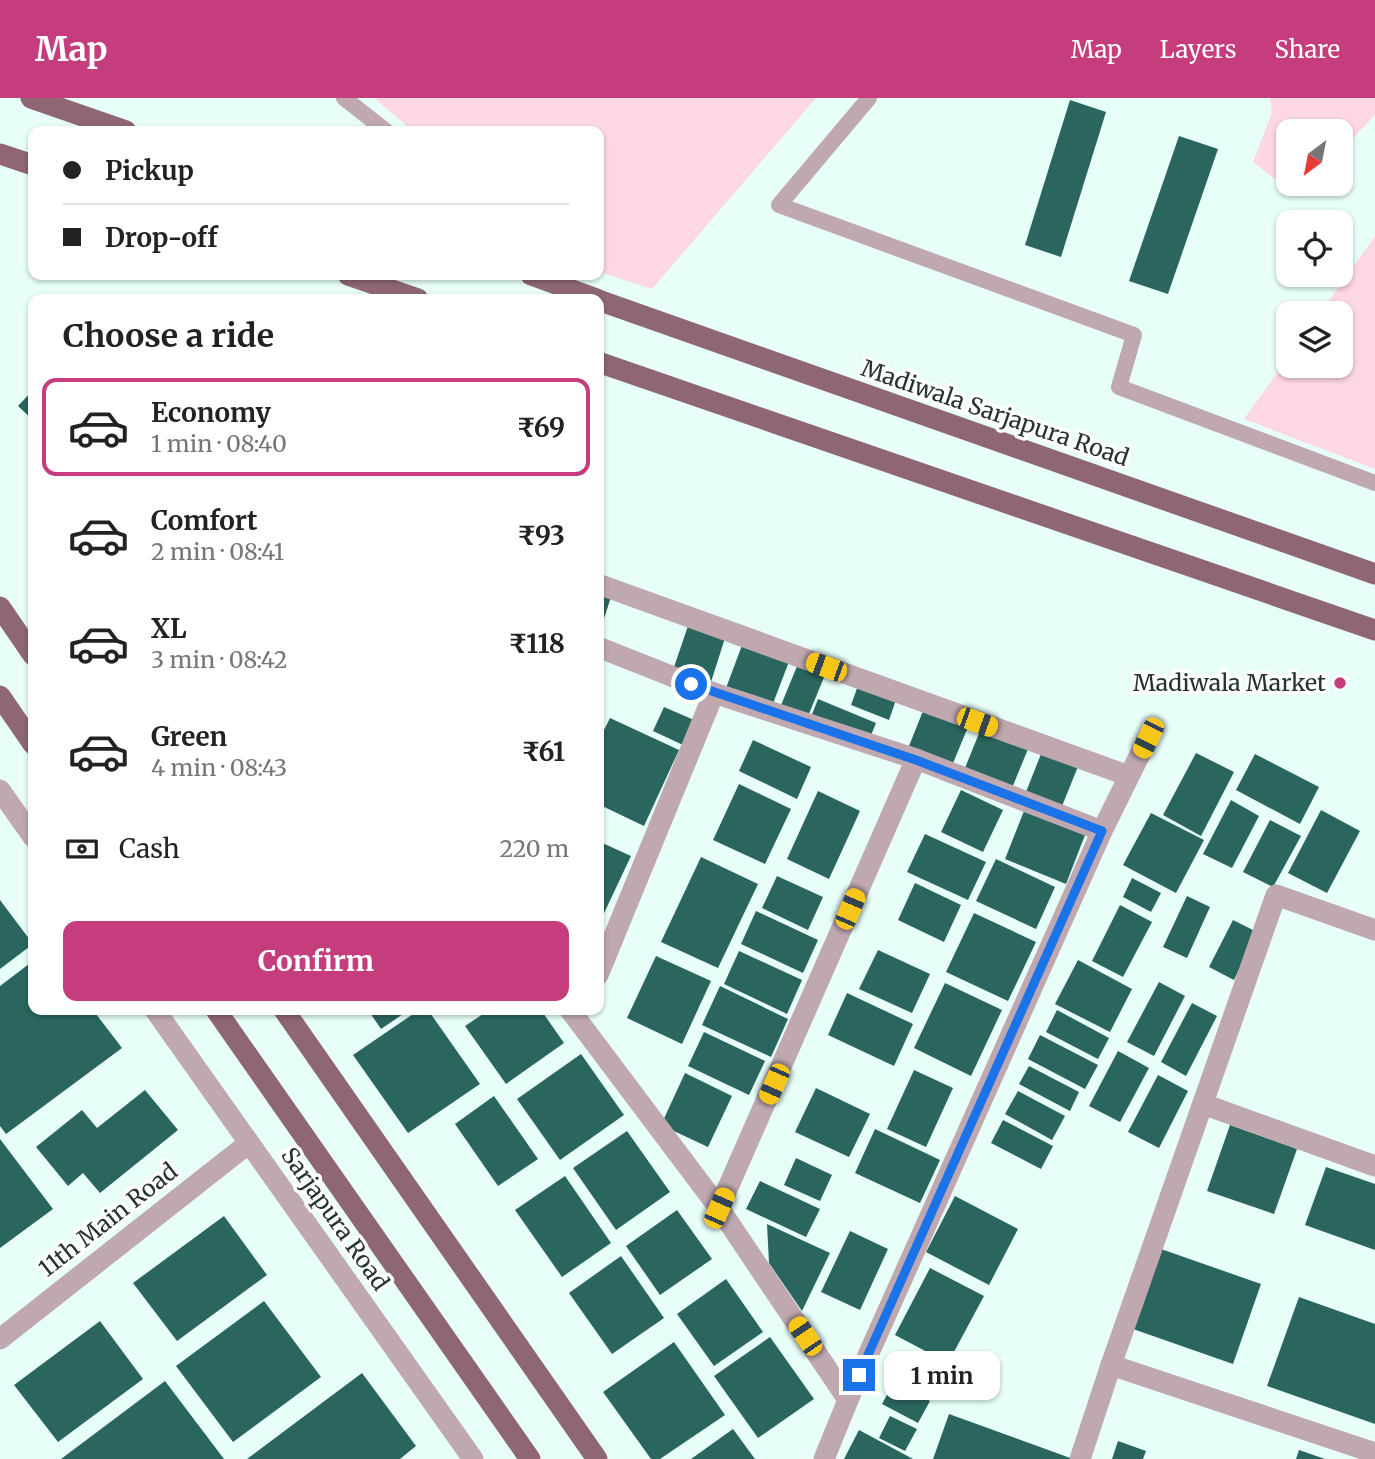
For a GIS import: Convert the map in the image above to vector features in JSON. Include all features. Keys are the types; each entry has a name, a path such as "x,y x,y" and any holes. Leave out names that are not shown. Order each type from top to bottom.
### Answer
{"main road":[{"path":"31,98 112,126"},
{"path":"0,154 28,163"},
{"path":"363,280 403,294"},
{"name":"Madiwala Sarjapura Road","path":"544,280 582,294"},
{"name":"Madiwala Sarjapura Road","path":"604,302 1375,574"},
{"path":"604,364 1375,630"},
{"path":"0,607 28,648"},
{"path":"0,696 28,737"},
{"name":"Sarjapura Road","path":"219,1015 530,1459"},
{"path":"287,1015 597,1459"}],"street":[{"path":"604,586 1129,776"},
{"path":"604,649 714,693 916,760 1102,831"},
{"path":"604,960 714,693"},
{"path":"824,1459 1102,831 1148,738"},
{"path":"719,1208 916,760"},
{"path":"0,790 28,830"},
{"path":"1080,1459 1276,895 1375,930"},
{"name":"Sarjapura Road","path":"159,1015 473,1459"},
{"path":"579,1015 719,1208 848,1400"},
{"path":"1203,1104 1375,1166"},
{"name":"11th Main Road","path":"0,1339 249,1143"},
{"path":"1111,1365 1375,1453"}],"lane":[{"path":"344,98 380,126"},
{"path":"869,98 779,205 1134,335 1119,387 1375,483"}],"shaded area":[{"path":"374,98 816,98 652,289 604,274 604,126 407,126"},
{"path":"1270,98 1375,98 1375,115 1353,138 1353,119 1276,119 1276,180 1253,162 1272,112"},
{"path":"1375,236 1375,469 1244,419 1276,375 1276,378 1353,378 1353,301 1329,301 1339,287 1353,287 1353,267"}],"building":[{"path":"1070,100 1106,112 1061,257 1025,245"},
{"path":"1179,136 1218,149 1168,294 1129,281"},
{"path":"28,395 28,415 18,406"},
{"path":"604,595 611,597 604,619"},
{"path":"689,623 726,635 710,685 672,673"},
{"path":"744,640 790,659 772,706 726,688"},
{"path":"800,659 827,670 806,721 779,710"},
{"path":"859,683 897,697 889,720 851,705"},
{"path":"818,699 876,723 869,740 811,717"},
{"path":"664,707 694,720 683,745 653,731"},
{"path":"923,711 968,727 953,763 909,746"},
{"path":"610,718 679,750 644,826 604,807 604,730"},
{"path":"980,731 1028,749 1012,788 965,768"},
{"path":"753,740 811,767 797,799 739,771"},
{"path":"1043,749 1079,764 1060,811 1024,797"},
{"path":"1196,753 1234,772 1201,836 1163,815"},
{"path":"1255,754 1319,787 1300,824 1236,790"},
{"path":"739,784 791,809 765,864 713,840"},
{"path":"961,790 1003,810 983,852 941,832"},
{"path":"818,791 860,811 829,879 787,859"},
{"path":"1231,800 1259,816 1232,868 1203,854"},
{"path":"1026,806 1087,830 1066,884 1005,859"},
{"path":"1321,810 1360,831 1327,893 1288,873"},
{"path":"1151,813 1204,840 1176,893 1123,865"},
{"path":"1270,820 1301,836 1273,887 1243,872"},
{"path":"925,834 986,862 968,900 907,872"},
{"path":"604,844 631,856 604,913"},
{"path":"701,857 758,884 718,968 661,942"},
{"path":"996,859 1055,887 1036,929 976,901"},
{"path":"777,876 823,897 808,930 762,908"},
{"path":"1132,878 1161,893 1151,912 1123,897"},
{"path":"915,883 961,905 944,942 898,920"},
{"path":"1187,896 1210,907 1187,958 1163,947"},
{"path":"0,900 28,937 28,948 0,969"},
{"path":"1120,905 1152,922 1123,977 1092,961"},
{"path":"756,911 818,940 803,973 741,944"},
{"path":"974,913 1036,942 1008,1001 946,972"},
{"path":"1233,920 1257,932 1234,980 1209,967"},
{"path":"878,950 930,974 912,1013 859,989"},
{"path":"739,951 802,980 787,1014 724,984"},
{"path":"656,956 711,981 682,1044 627,1018"},
{"path":"1078,960 1132,989 1110,1032 1055,1004"},
{"path":"28,965 28,1015 97,1015 122,1048 6,1134 0,1126 0,986"},
{"path":"1159,982 1185,996 1154,1056 1127,1042"},
{"path":"945,983 1002,1010 971,1076 914,1048"},
{"path":"720,986 788,1019 771,1057 702,1025"},
{"path":"847,993 913,1024 894,1066 828,1035"},
{"path":"1192,1003 1217,1016 1186,1076 1161,1062"},
{"path":"1057,1010 1109,1038 1098,1059 1046,1032"},
{"path":"371,1015 402,1015 381,1029"},
{"path":"412,1015 432,1015 480,1084 408,1133 353,1055"},
{"path":"482,1015 544,1015 564,1043 506,1084 465,1026"},
{"path":"704,1032 765,1061 749,1095 688,1066"},
{"path":"1040,1035 1098,1065 1085,1089 1028,1059"},
{"path":"1118,1051 1149,1068 1120,1122 1089,1106"},
{"path":"581,1054 624,1115 560,1160 517,1099"},
{"path":"1029,1066 1079,1092 1070,1111 1019,1084"},
{"path":"914,1070 953,1088 926,1147 887,1129"},
{"path":"685,1073 732,1096 708,1147 661,1125"},
{"path":"1158,1075 1188,1091 1159,1148 1128,1132"},
{"path":"816,1088 870,1114 849,1157 795,1132"},
{"path":"145,1090 178,1130 100,1193 83,1173 68,1186 36,1147 82,1110 97,1128"},
{"path":"1018,1091 1065,1116 1052,1140 1005,1114"},
{"path":"494,1096 538,1159 498,1186 455,1124"},
{"path":"1003,1120 1053,1146 1041,1169 991,1143"},
{"path":"1230,1125 1297,1149 1274,1214 1207,1191"},
{"path":"875,1129 940,1160 920,1203 855,1173"},
{"path":"627,1131 670,1192 616,1230 573,1168"},
{"path":"0,1139 53,1209 0,1248"},
{"path":"796,1158 832,1175 820,1201 784,1185"},
{"path":"1326,1167 1375,1184 1375,1250 1305,1225"},
{"path":"565,1176 611,1243 562,1277 515,1210"},
{"path":"760,1181 820,1209 806,1237 746,1209"},
{"path":"955,1196 1018,1229 989,1285 926,1252"},
{"path":"677,1210 712,1259 660,1295 626,1246"},
{"path":"224,1216 267,1275 177,1341 133,1283"},
{"path":"767,1224 830,1253 802,1311 769,1263"},
{"path":"850,1231 888,1249 860,1310 821,1292"},
{"path":"1161,1249 1261,1284 1233,1364 1133,1329"},
{"path":"621,1256 664,1318 612,1354 569,1293"},
{"path":"930,1268 984,1296 948,1363 895,1335"},
{"path":"726,1279 763,1332 714,1366 677,1314"},
{"path":"1299,1297 1375,1324 1375,1424 1267,1386"},
{"path":"264,1301 321,1377 233,1442 176,1366"},
{"path":"100,1321 143,1379 58,1442 14,1385"},
{"path":"770,1337 814,1399 758,1438 714,1376"},
{"path":"674,1342 725,1415 660,1459 651,1459 603,1392"},
{"path":"915,1353 946,1369 932,1395 901,1379"},
{"path":"362,1373 416,1446 400,1459 247,1459"},
{"path":"165,1381 224,1459 61,1459"},
{"path":"894,1382 930,1401 918,1423 882,1404"},
{"path":"949,1414 1073,1459 933,1459"},
{"path":"890,1416 917,1429 905,1451 879,1438"},
{"path":"733,1429 755,1459 691,1459"},
{"path":"859,1430 913,1459 844,1459"},
{"path":"1118,1441 1146,1451 1143,1459 1112,1459"},
{"path":"1299,1450 1325,1459 1296,1459"}],"place":[{"name":"Madiwala Market","path":"1340,683"}],"route":[{"path":"691,684 916,760 1102,831 859,1375"}]}
